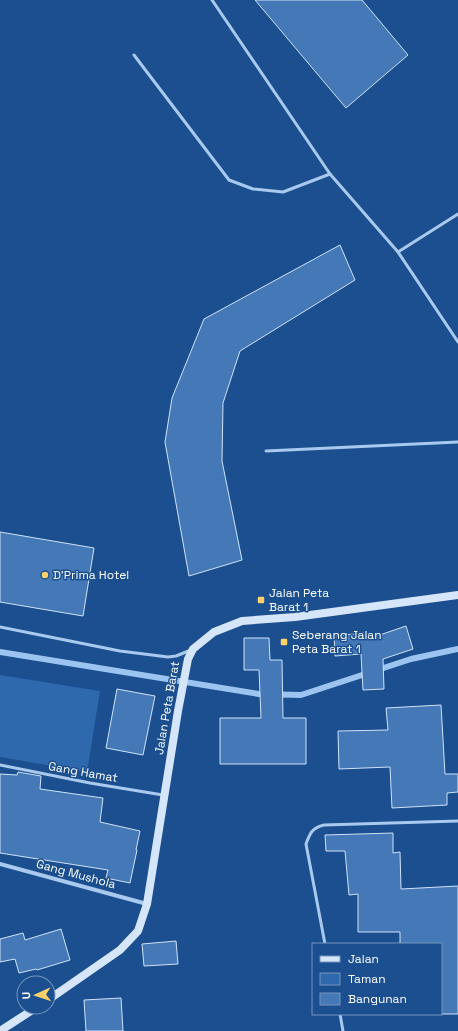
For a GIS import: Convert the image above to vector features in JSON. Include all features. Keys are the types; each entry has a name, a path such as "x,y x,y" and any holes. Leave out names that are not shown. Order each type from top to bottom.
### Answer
{"main road":[{"name":"Jalan Peta Barat","path":"56,994 120,950 138,931 148,904 178,711 188,659 193,649 214,632 242,621 295,617 458,596"},
{"path":"0,1031 12,1028 27,1015"}],"street":[{"name":"Gang Mushola","path":"0,864 148,904"}],"lane":[{"path":"212,0 330,174 398,252 458,342"},
{"path":"134,55 229,180 253,189 283,192 330,174"},
{"path":"398,252 458,214"},
{"path":"266,451 458,442"},
{"path":"0,627 120,651 168,657 176,656 193,649"},
{"name":"Gang Hamat","path":"0,765 164,796"},
{"path":"325,943 306,844 309,834 315,827 324,825 458,821"},
{"path":"340,1015 343,1031"}],"green space":[{"path":"0,675 100,691 87,772 0,757"}],"building":[{"path":"255,0 362,0 408,55 346,108"},
{"path":"340,245 355,280 240,351 223,403 222,461 242,560 189,576 165,442 172,398 204,319"},
{"name":"D'Prima Hotel","path":"0,532 94,548 83,616 0,602"},
{"path":"406,626 413,649 383,659 384,689 363,690 361,654 335,656 334,636 364,633 365,640"},
{"path":"244,638 269,638 270,660 282,660 283,718 306,718 306,764 220,764 220,718 261,718 259,670 244,670"},
{"path":"117,689 155,696 143,755 106,748"},
{"path":"441,705 445,774 458,774 458,792 447,793 447,805 392,808 390,767 339,769 338,731 388,730 386,708"},
{"path":"18,772 41,776 40,789 103,798 100,822 140,831 130,883 106,878 108,870 0,853 0,774 17,775"},
{"path":"393,833 393,853 400,852 401,889 458,886 458,1014 442,1014 442,943 400,943 400,932 358,932 358,894 349,895 345,851 326,851 325,835"},
{"path":"61,929 70,960 37,970 19,973 15,959 0,962 0,939 23,933 25,940"},
{"path":"176,941 178,964 144,966 142,944"},
{"path":"121,998 123,1031 86,1031 84,1000"}],"waterway":[{"path":"0,652 259,694 301,695 411,659 458,649"}],"place":[{"name":"D'Prima Hotel","path":"45,575"},
{"name":"Jalan Peta Barat 1","path":"261,600"},
{"name":"Seberang Jalan Peta Barat 1","path":"284,642"}]}
